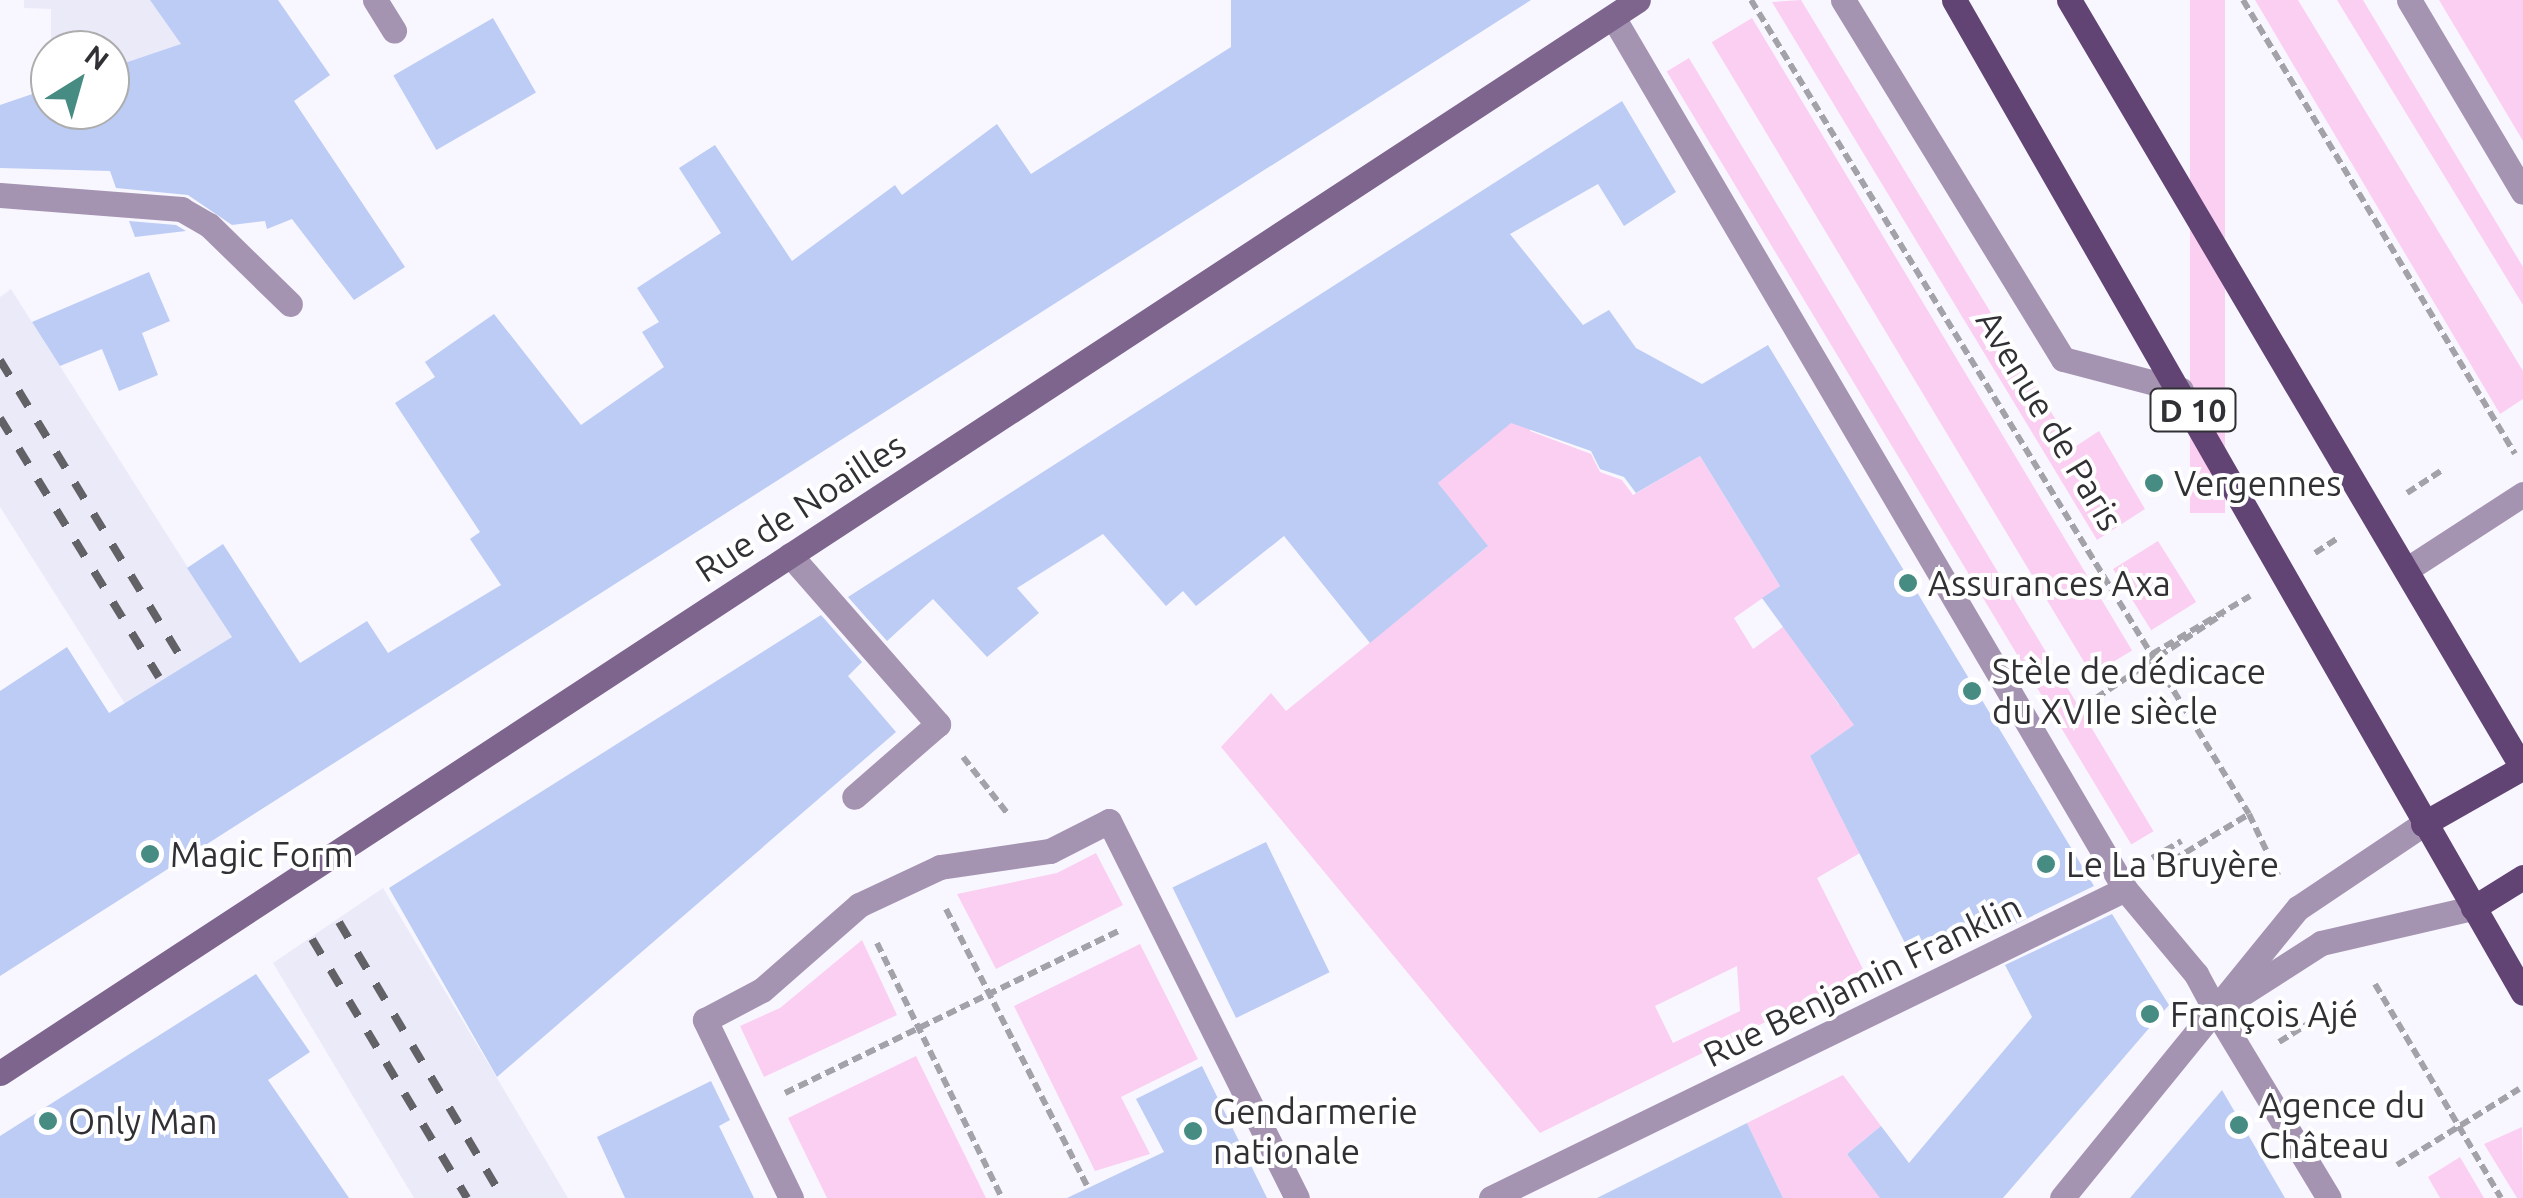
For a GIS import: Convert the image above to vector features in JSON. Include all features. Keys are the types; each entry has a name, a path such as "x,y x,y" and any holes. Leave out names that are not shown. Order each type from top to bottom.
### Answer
{"main road":[{"name":"D 10","path":"1954,0 2181,390 2423,824 2523,994"},
{"name":"D 10","path":"2069,0 2409,568 2523,768 2423,824"},
{"path":"2472,908 2523,878"}],"street":[{"path":"375,0 394,30"},
{"name":"Rue de Noailles","path":"0,1073 790,556 1608,8 1638,0"},
{"path":"1843,0 2063,359 2181,390"},
{"path":"2410,0 2523,192"},
{"path":"1608,8 2125,889 2196,974 2329,1198"},
{"path":"0,195 180,209 209,224 290,304"},
{"path":"2409,568 2523,494"},
{"path":"790,556 938,724 854,797"},
{"path":"790,1198 705,1020 762,990 859,905 928,872 1037,852 1109,821 1297,1198"},
{"path":"2062,1198 2298,908 2423,824"},
{"name":"Rue Benjamin Franklin","path":"1491,1198 2125,889"},
{"path":"2216,1010 2321,943 2472,908"}],"path":[{"name":"Avenue de Paris","path":"1752,0 2249,814 2281,881"},
{"path":"2244,0 2523,468"},
{"path":"2096,698 2224,614"},
{"path":"938,724 1037,852"},
{"path":"2125,889 2249,814"},
{"path":"928,872 1088,1188"},
{"path":"859,905 1002,1198"},
{"path":"748,1111 1155,913"},
{"path":"2374,984 2501,1198"},
{"path":"2397,1165 2519,1088"}],"shaded area":[{"path":"24,0 150,0 258,137 130,77 130,30 51,30 51,9 24,8"},
{"path":"1801,0 2073,448 2099,431 2145,509 2097,540 1772,2"},
{"path":"2190,0 2225,0 2225,513 2190,513"},
{"path":"2255,0 2298,0 2523,371 2523,399 2500,414"},
{"path":"2337,0 2363,0 2523,267 2523,305"},
{"path":"2439,0 2523,0 2523,141"},
{"path":"1752,18 2132,651 2092,675 1712,42"},
{"path":"1689,58 2154,831 2131,845 1667,71"},
{"path":"11,289 232,637 125,704 0,507 0,297"},
{"path":"1547,385 1530,431 1591,454 1600,472 1622,480 1633,495 1700,456 1780,586 1734,618 1753,649 1806,610 1822,681 1839,705 1870,683 1882,706 1810,756 1860,853 1817,878 1865,973 1540,1133 1221,747 1271,693 1286,711 1487,547 1438,483","holes":["1737,966 1740,1011 1673,1043 1655,1006"]},
{"path":"2158,541 2196,602 2151,630 2113,569"},
{"path":"1096,853 1123,905 996,969 957,894 1057,873"},
{"path":"383,888 568,1198 414,1198 273,963"},
{"path":"862,940 897,1015 764,1077 740,1026 780,1008"},
{"path":"1140,944 1198,1059 1121,1097 1150,1154 1095,1171 1014,1006"},
{"path":"916,1056 986,1198 827,1198 788,1118"},
{"path":"1843,1075 1881,1126 1847,1154 1883,1198 1783,1198 1747,1123"},
{"path":"2522,1127 2523,1198 2517,1198 2484,1144"},
{"path":"2460,1157 2484,1198 2440,1198 2428,1177"}],"building":[{"path":"150,0 278,0 330,75 294,101 405,267 354,300 292,219 267,229 265,221 232,225 188,195 116,188 110,171 0,168 0,105 30,95 30,130 130,130 130,61 181,44"},
{"path":"1231,0 1531,0 0,976 0,691 67,647 109,713 232,637 187,568 223,544 300,663 367,621 388,653 501,585 470,539 480,532 395,403 435,377 425,362 494,314 581,425 664,367 642,332 659,322 637,288 721,233 679,168 715,145 792,261 895,185 902,195 997,124 1031,174 1231,47"},
{"path":"493,18 536,92 436,150 393,76"},
{"path":"1622,101 1676,192 1624,226 1598,184 1510,234 1583,325 1609,310 1636,348 1702,384 1768,345 2094,886 1991,936 1983,922 1910,953 1810,756 1854,725 1762,598 1780,586 1700,456 1636,493 1624,477 1600,469 1591,451 1511,423 1438,483 1488,546 1370,643 1284,536 1196,606 1183,591 1166,606 1103,534 1017,588 1039,613 987,657 933,599 887,641 848,597"},
{"path":"129,221 176,225 186,231 135,237"},
{"path":"149,272 170,321 142,333 158,375 119,391 102,349 60,366 32,322"},
{"path":"821,615 862,662 848,676 896,732 497,1077 389,888"},
{"path":"1266,842 1330,972 1236,1018 1173,888"},
{"path":"2112,914 2169,1005 2003,1198 1880,1198 1847,1154 1881,1126 1909,1163 2032,1017 2005,965"},
{"path":"256,974 310,1052 268,1080 349,1198 0,1198 0,1136"},
{"name":"Gendarmerie nationale","path":"1202,1066 1267,1198 1067,1198 1164,1152 1136,1099"},
{"path":"711,1081 730,1120 719,1126 754,1198 625,1198 597,1137"},
{"path":"2222,1090 2285,1198 2130,1198"},
{"path":"1747,1123 1783,1198 1597,1198"}],"railway":[{"path":"0,360 184,663"},
{"path":"0,418 159,677"},
{"path":"339,922 503,1198"},
{"path":"312,939 467,1198"}],"place":[{"name":"Vergennes","path":"2154,483"},
{"name":"Assurances Axa","path":"1908,583"},
{"name":"Stèle de dédicace du XVIIe siècle","path":"1972,691"},
{"name":"Magic Form","path":"150,854"},
{"name":"Le La Bruyère","path":"2046,864"},
{"name":"François Ajé","path":"2150,1014"},
{"name":"Only Man","path":"48,1121"},
{"name":"Agence du Château","path":"2239,1125"},
{"name":"Gendarmerie nationale","path":"1193,1131"}]}
